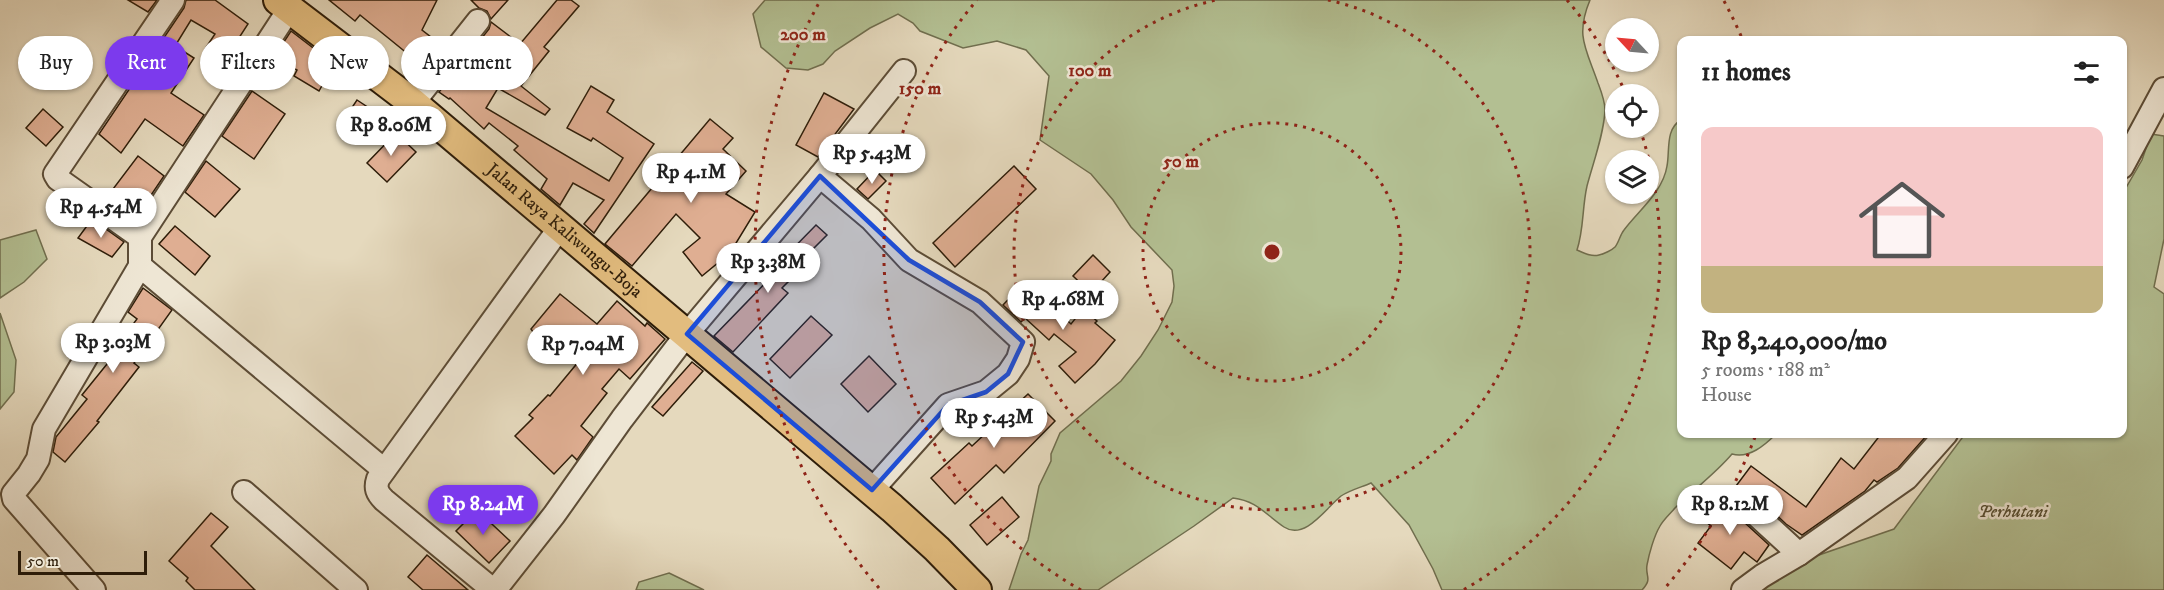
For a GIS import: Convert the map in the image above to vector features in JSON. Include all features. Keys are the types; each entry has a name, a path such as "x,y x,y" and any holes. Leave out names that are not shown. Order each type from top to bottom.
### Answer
{"main road":[{"name":"Jalan Raya Kaliwungu-Boja","path":"284,4 413,103 561,226 872,490 938,549 977,590"}],"street":[{"path":"140,237 58,179 55,174 173,0"},
{"path":"94,590 13,495 38,459 44,429 140,266 140,237 284,4"},
{"path":"413,103 478,21"},
{"path":"561,226 384,470 376,486 379,496 494,590 554,515 622,419 687,334 820,176 904,70"},
{"path":"2127,158 2164,88"},
{"path":"820,176 871,219 909,260 980,302 1023,342 1018,358 1008,374 986,392 948,405 872,490"},
{"path":"140,266 384,470"},
{"path":"1743,590 1799,554 1907,478 1942,438"},
{"path":"244,492 356,590"},
{"path":"1739,499 1799,554"}],"highlighted area":[{"path":"820,176 909,260 980,302 1023,342 1008,374 986,392 948,405 872,490 687,334"}],"green space":[{"path":"765,0 1590,0 1583,23 1584,42 1603,96 1605,110 1600,139 1587,186 1577,250 1596,255 1605,253 1615,247 1624,230 1646,204 1659,204 1659,187 1667,166 1670,135 1677,123 1677,438 1771,438 1750,453 1732,454 1665,519 1652,545 1647,565 1648,580 1642,590 1442,590 1409,525 1371,483 1341,496 1315,521 1300,530 1284,527 1255,505 1233,498 1098,590 1009,590 1028,540 1039,486 1051,461 1051,454 1060,433 1121,381 1141,356 1172,302 1174,286 1172,270 1131,227 1113,200 1091,174 1040,140 1049,76 1026,50 997,41 963,48 920,31 913,23 898,14 870,28 835,51 823,64 808,70 786,68 761,47 753,14"},
{"name":"Perhutani","path":"2151,134 2164,136 2164,239 2154,287 2164,294 2164,590 1734,590 1738,583 1894,529 1962,438 2127,438 2127,186 2142,160"},
{"path":"36,230 47,259 24,282 0,298 0,240"},
{"path":"0,313 16,360 14,392 0,409"},
{"path":"669,573 704,590 636,590 639,582"}],"building":[{"path":"128,0 157,0 148,12"},
{"path":"186,0 215,0 248,24 240,36 214,36 215,34 191,20 181,36 165,36 184,8"},
{"path":"329,0 437,0 422,30 430,36 401,36 401,48 389,39 389,36 386,36 360,15 355,21"},
{"path":"471,0 508,0 491,19 487,11 479,8"},
{"path":"557,0 571,0 579,6 544,47 549,51 533,71 533,36 527,36"},
{"path":"491,22 509,36 483,36"},
{"path":"291,31 308,44 308,84 296,77 296,36 288,36"},
{"path":"188,54 194,58 188,67"},
{"path":"591,86 614,100 607,112 654,144 594,233 584,224 604,200 573,183 560,205 541,189 547,179 514,150 518,146 489,123 484,129 450,98 439,92 441,90 497,90 486,108 609,181 623,158 593,138 591,141 567,128"},
{"path":"129,90 173,90 171,93 204,115 183,146 145,119 121,153 99,134"},
{"path":"501,90 526,90 550,109 545,115"},
{"path":"252,91 285,114 254,159 222,136"},
{"path":"824,93 854,109 818,157 796,145"},
{"path":"357,100 375,112 363,130 345,118"},
{"path":"43,109 63,127 46,146 26,128"},
{"path":"710,119 733,138 723,149 746,171 726,194 755,212 730,253 702,276 683,252 700,238 676,214 632,266 605,244"},
{"path":"396,133 416,152 387,182 367,163"},
{"path":"138,156 164,176 141,210 113,189"},
{"path":"206,161 240,189 215,217 185,192"},
{"path":"1014,166 1036,189 955,267 933,243"},
{"path":"875,170 886,181 868,199 857,189"},
{"path":"92,219 124,242 112,257 78,238"},
{"path":"816,225 827,235 796,266 800,270 782,288 788,293 733,352 714,336 775,273 772,270"},
{"path":"175,226 210,256 195,275 159,244"},
{"path":"1093,255 1110,272 1091,293 1073,276"},
{"path":"1023,284 1071,324 1083,309 1115,340 1075,383 1059,366 1076,352 1054,334 1049,340 1025,318 1021,322 1003,305"},
{"path":"143,288 172,310 134,363 139,367 97,421 99,422 65,462 53,452 56,437 87,399 82,395 120,348 117,346 137,319 128,312"},
{"path":"560,294 597,324 617,301 645,326 647,323 665,339 630,379 619,369 602,389 607,393 581,426 593,437 577,460 572,455 554,474 515,436 533,418 529,415 548,395 550,396 589,349 566,329 547,352 531,329"},
{"path":"811,316 832,335 790,378 770,359"},
{"path":"869,356 896,384 868,412 841,384"},
{"path":"692,362 703,371 663,416 652,407"},
{"path":"1028,394 1055,421 1004,473 996,465 955,504 931,478 969,443 972,446"},
{"path":"1878,438 1924,438 1898,468 1877,482 1874,480 1865,491 1802,535 1786,524 1748,489 1736,486 1751,466 1806,507 1841,458 1854,469"},
{"path":"1002,497 1019,517 987,545 970,525"},
{"path":"1717,498 1723,503 1726,499 1730,509 1769,545 1757,562 1744,552 1731,569 1698,543 1711,526 1701,518"},
{"path":"477,510 510,541 489,563 456,531"},
{"path":"211,513 228,527 211,546 255,590 195,590 186,581 188,578 169,561"},
{"path":"427,555 468,590 423,590 408,577"}]}
